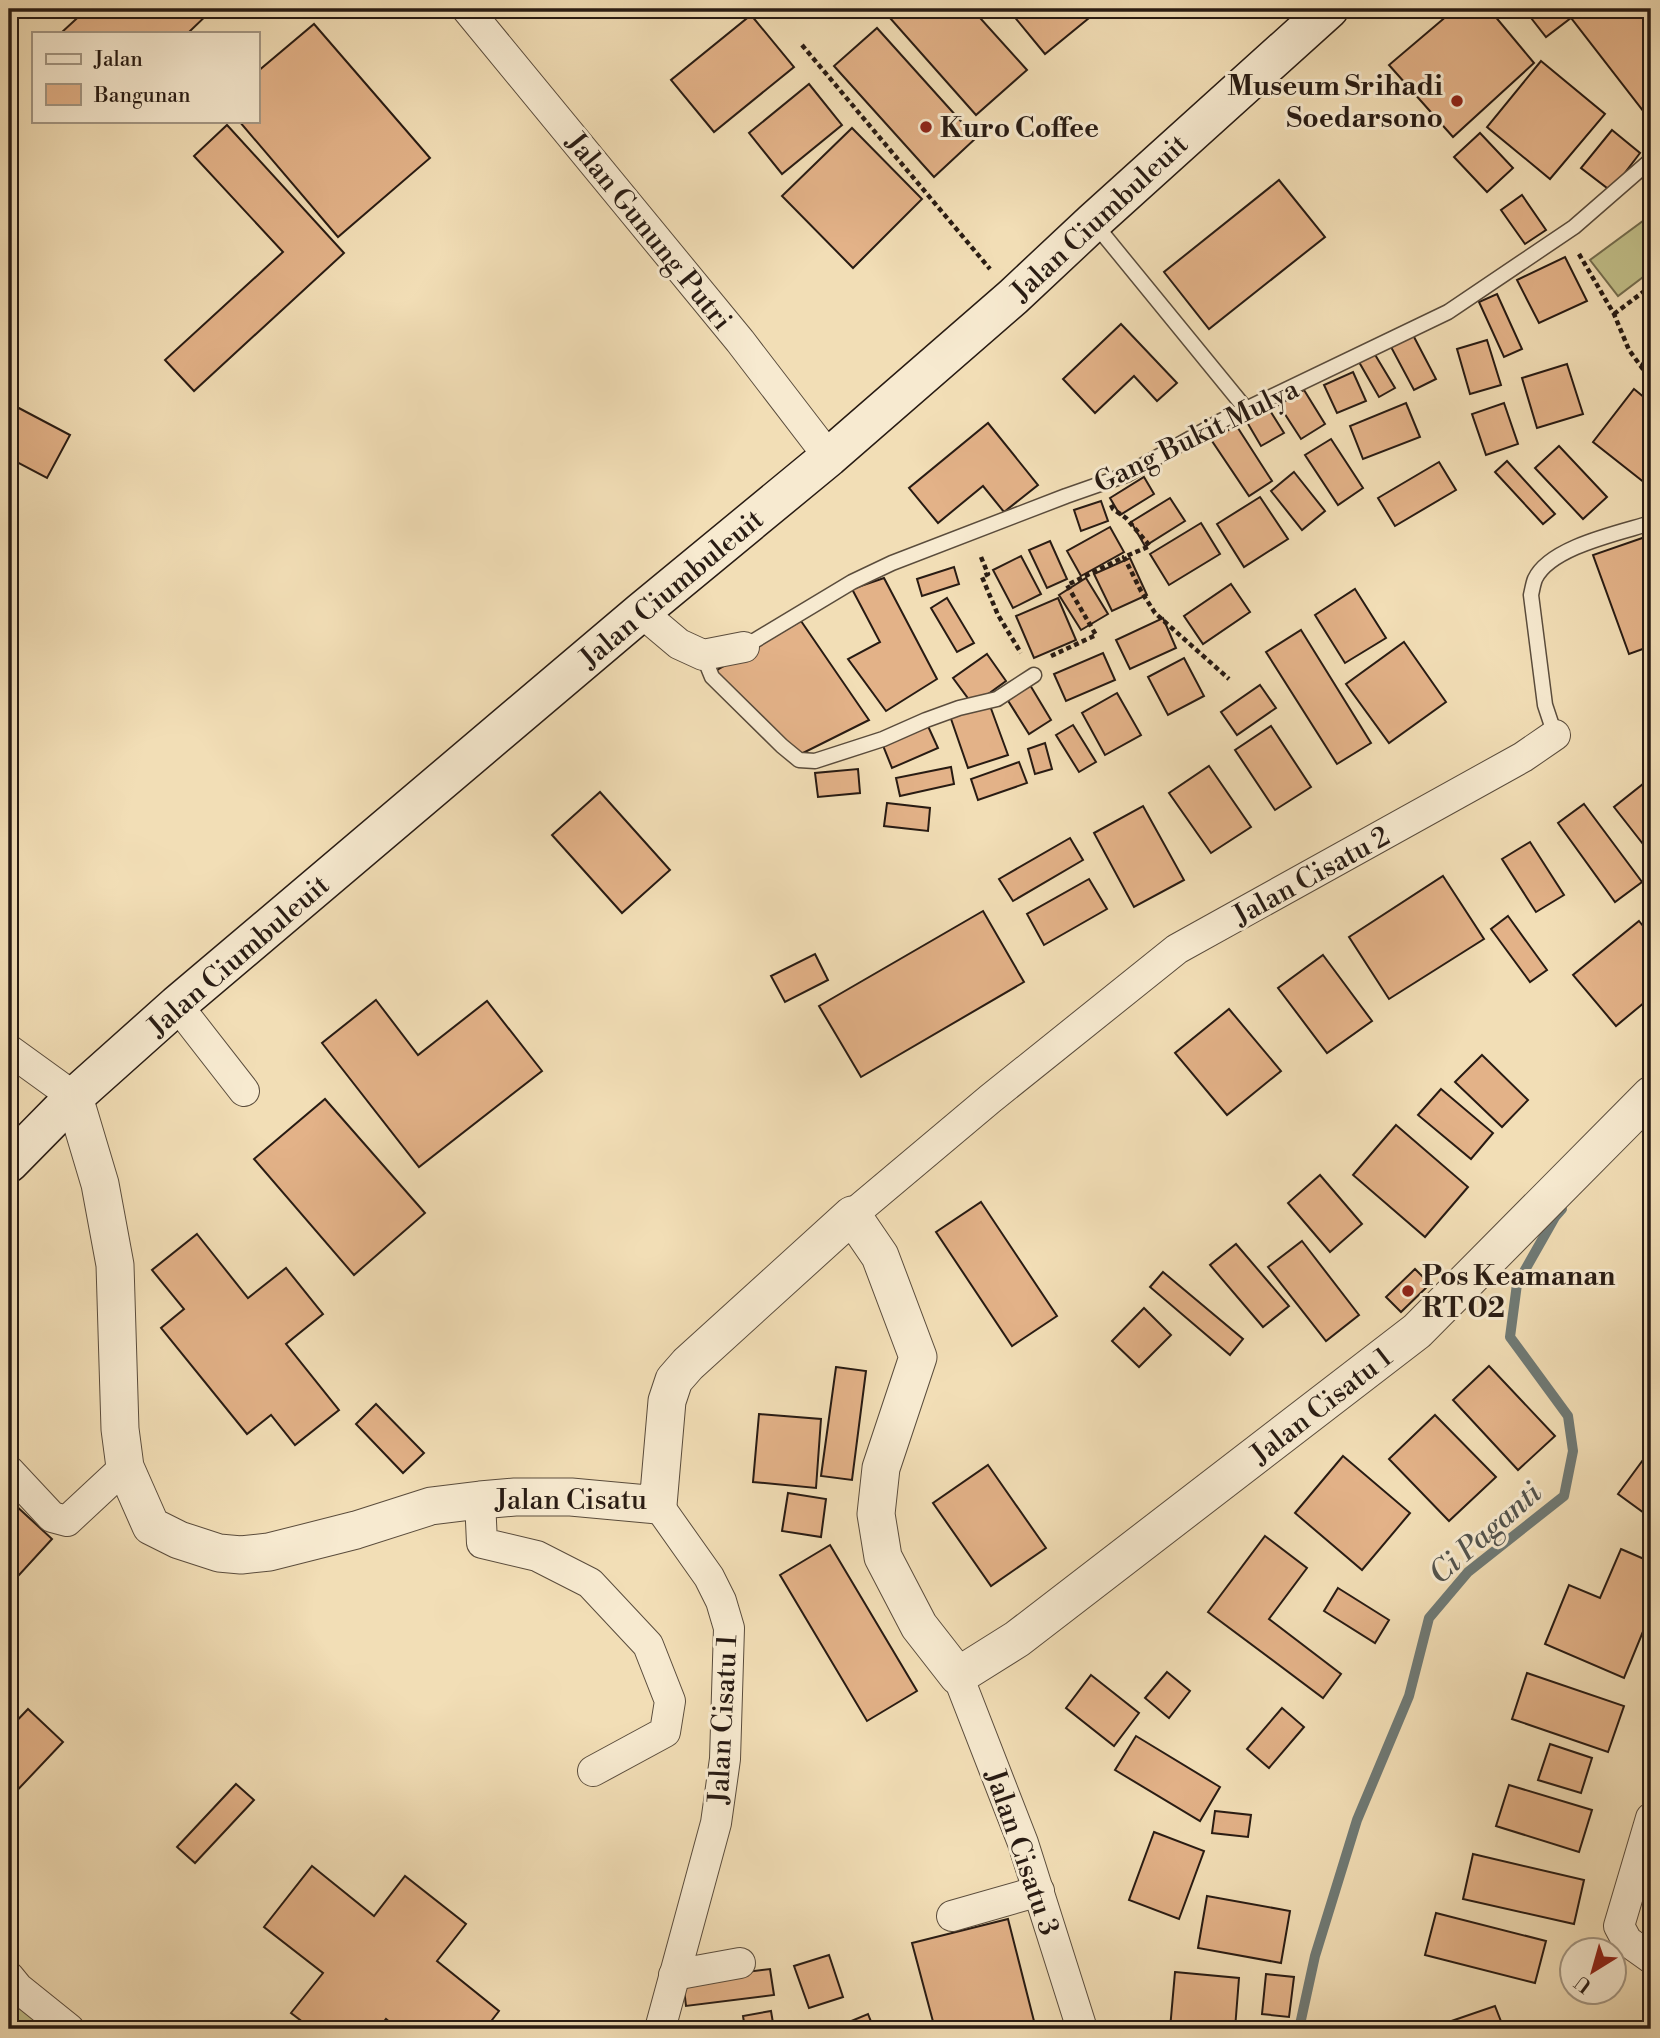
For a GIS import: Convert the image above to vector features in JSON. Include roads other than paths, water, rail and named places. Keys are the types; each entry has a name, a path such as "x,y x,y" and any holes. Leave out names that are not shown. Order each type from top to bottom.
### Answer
{"main road":[{"name":"Jalan Ciumbuleuit","path":"9,1163 74,1097 177,1005 641,612 829,457 1013,297 1329,9"}],"street":[{"name":"Jalan Gunung Putri","path":"467,9 740,341 829,457"},
{"path":"641,612 679,644 703,655"},
{"name":"Gang Bukit Mulya","path":"703,655 744,647"},
{"name":"Jalan Cisatu 2","path":"852,1215 1177,948 1523,757 1555,735"},
{"path":"177,1005 244,1091"},
{"path":"9,1051 74,1097"},
{"name":"Jalan Cisatu 1","path":"958,1676 1017,1639 1417,1331 1651,1095"},
{"name":"Jalan Cisatu","path":"74,1097 100,1184 114,1265 120,1429 125,1467 151,1526 179,1540 219,1553 241,1555 268,1552 431,1506 480,1500 571,1497 658,1505 667,1401 674,1380 688,1364 852,1215"},
{"path":"852,1215 880,1256 918,1357 881,1468 876,1514 883,1557 919,1626 958,1676"},
{"path":"9,1471 52,1517 66,1521 125,1467"},
{"path":"480,1500 482,1543 537,1556 590,1583 648,1645 670,1701 665,1732 593,1771"},
{"name":"Jalan Cisatu 1","path":"658,1505 709,1577 721,1601 729,1628 725,1759 716,1823 660,2029"},
{"name":"Jalan Cisatu 3","path":"958,1676 1023,1843 1082,2029"},
{"path":"1651,1818 1619,1926 1627,1941 1651,1958"},
{"path":"952,1916 1039,1891"},
{"path":"674,1975 740,1963"},
{"path":"9,1977 18,1988 69,2029"}],"lane":[{"name":"Gang Bukit Mulya","path":"744,647 852,582 1066,496 1126,475 1246,409 1448,312 1566,232 1651,160"},
{"path":"1093,222 1246,409"},
{"name":"Jalan Cisatu 2","path":"1555,735 1545,705 1531,596 1535,579 1545,566 1569,549 1651,523"},
{"path":"703,655 712,677 782,746 799,760 815,761 883,739 959,708 997,699 1031,670"}],"waterway":[{"name":"Ci Paganti","path":"1299,2029 1315,1956 1357,1820 1409,1696 1429,1618 1468,1572 1564,1496 1573,1451 1568,1416 1510,1337 1517,1284 1562,1209"}],"place":[{"name":"Museum Srihadi Soedarsono","path":"1457,101"},
{"name":"Kuro Coffee","path":"926,127"},
{"name":"Pos Keamanan RT 02","path":"1408,1291"}]}
